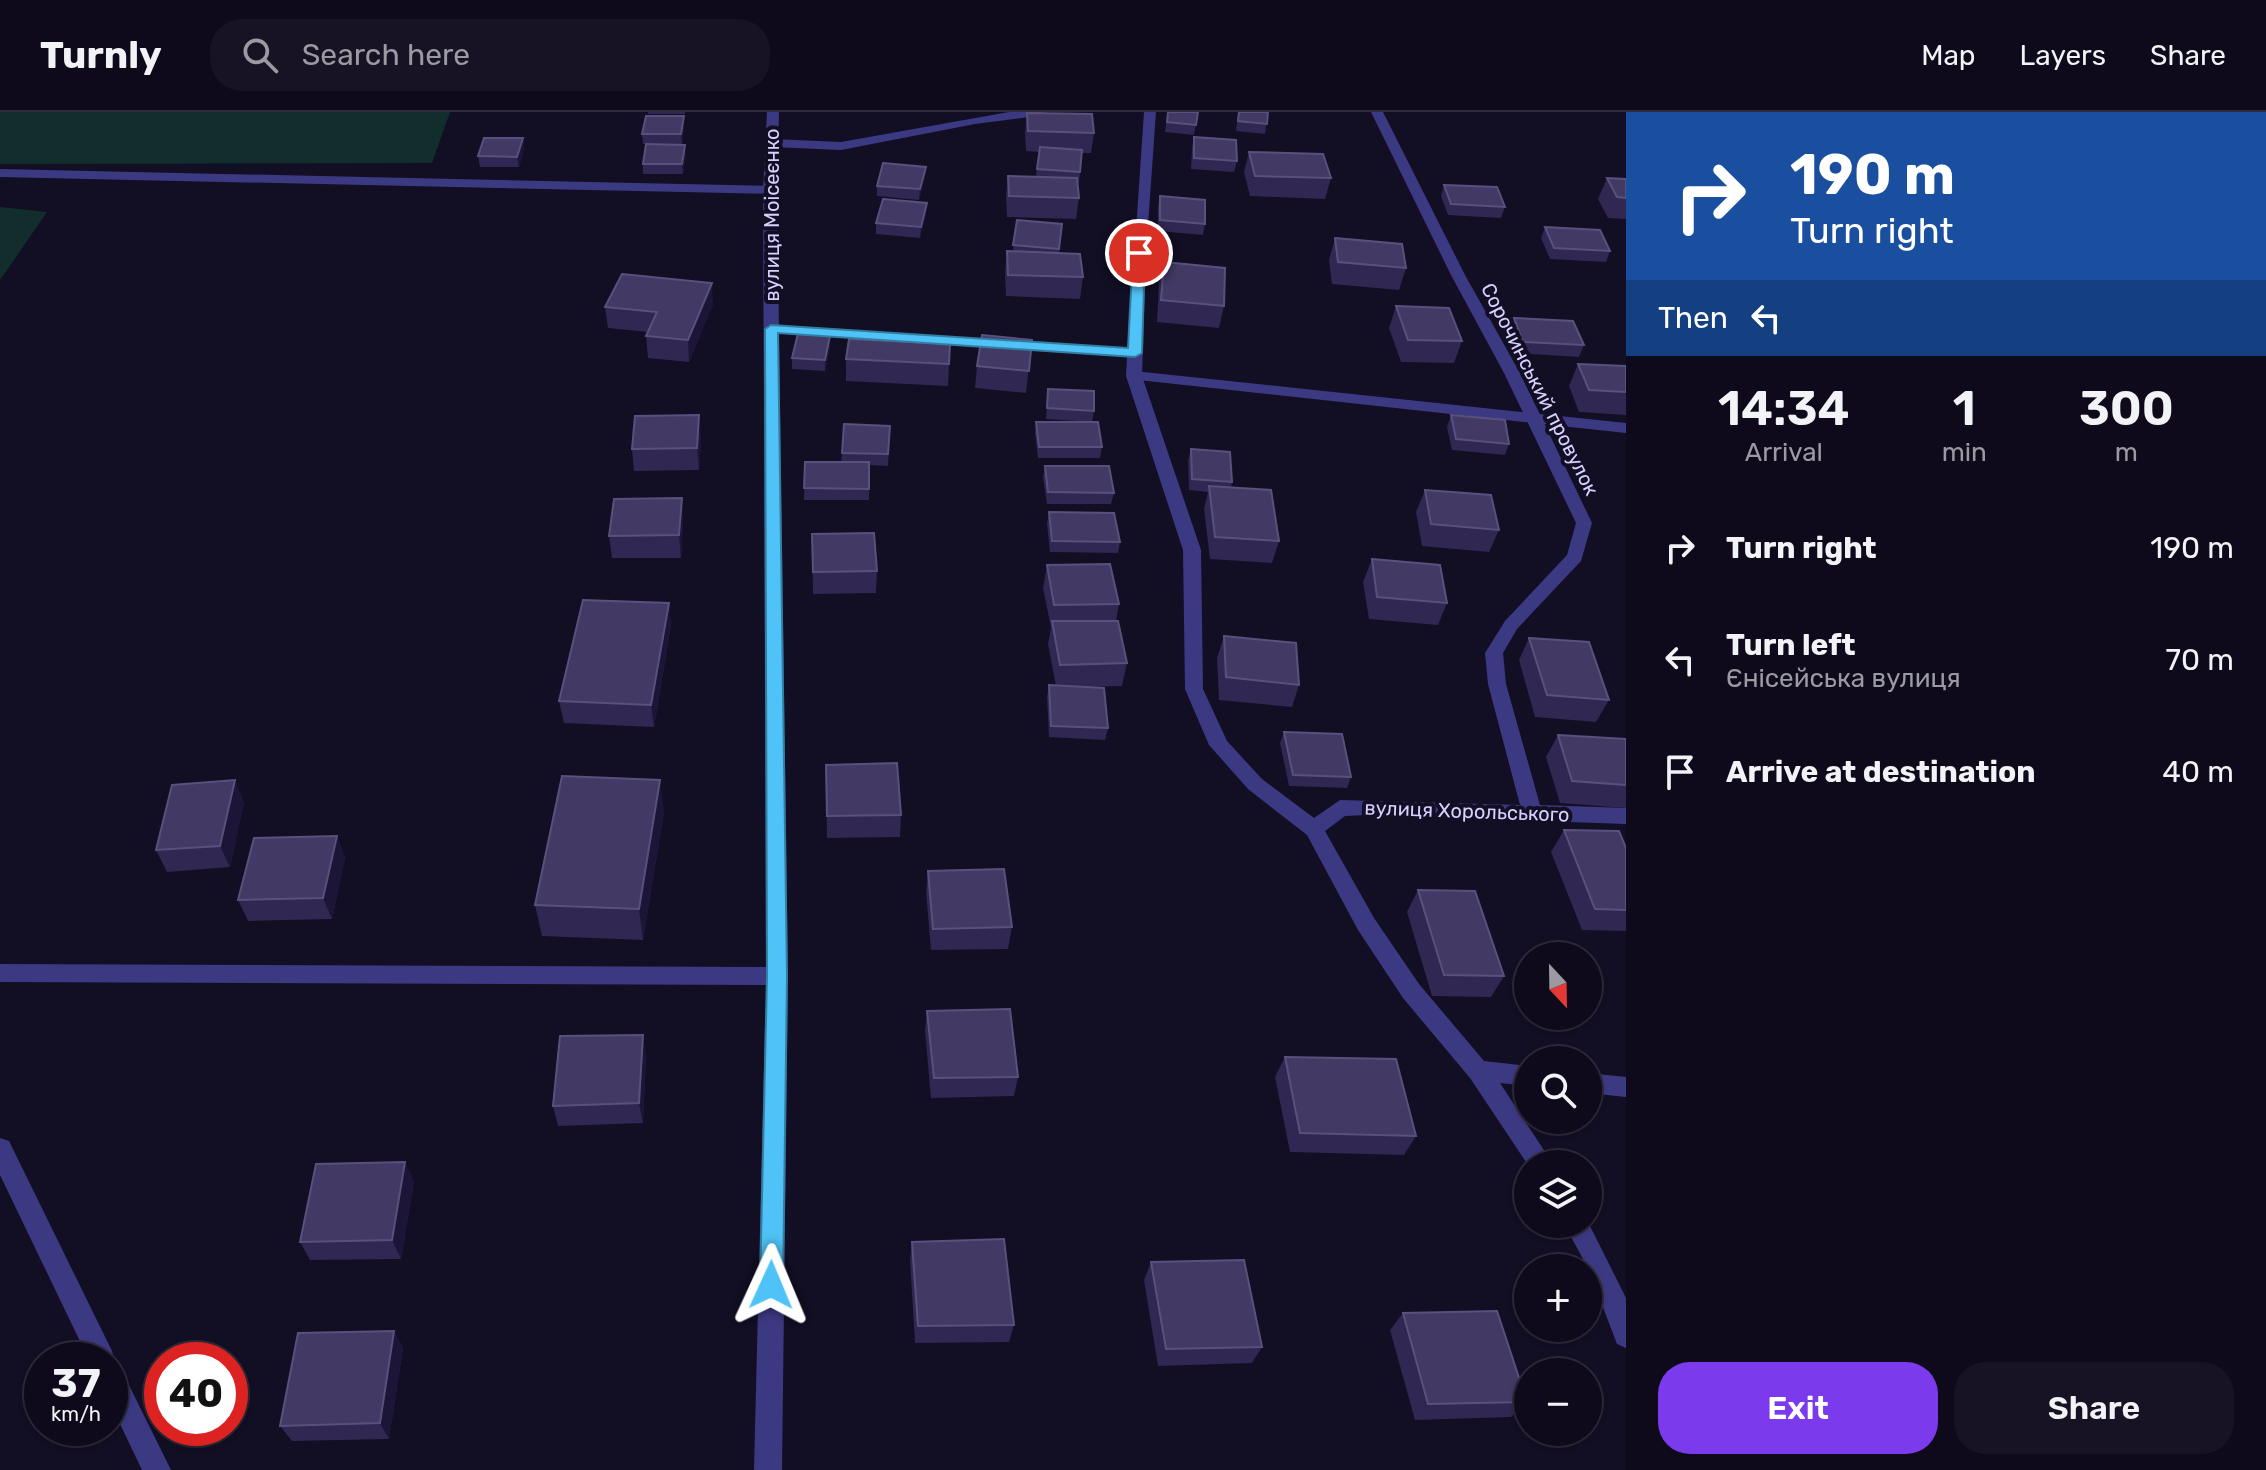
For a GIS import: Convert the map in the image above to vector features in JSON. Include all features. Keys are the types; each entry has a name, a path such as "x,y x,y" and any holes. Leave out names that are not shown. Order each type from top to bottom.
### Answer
{"street":[{"name":"вулиця Моісеєнко","path":"768,1470 777,976 770,190 773,112"},
{"path":"772,143 841,146 975,120 1037,112"},
{"path":"1150,112 1139,253 1134,376 1192,550 1194,689 1219,745 1255,784 1314,829 1366,924 1411,991 1478,1071 1532,1150"},
{"name":"Сорочинський провулок","path":"1377,112 1458,275 1512,373 1584,523 1575,557 1511,625 1494,653 1497,684 1532,812"},
{"path":"0,173 770,190"},
{"path":"771,329 1135,353"},
{"path":"1134,376 1626,428"},
{"name":"вулиця Хорольського","path":"1314,829 1340,808 1626,816"},
{"path":"0,973 777,976"},
{"path":"1478,1071 1514,1075"},
{"path":"1602,1084 1626,1087"},
{"path":"0,1149 94,1342"},
{"path":"1583,1238 1608,1284 1626,1335"},
{"path":"128,1411 157,1470"}],"green space":[{"path":"0,112 450,112 432,163 0,164"},
{"path":"0,207 47,212 0,280"}],"building":[{"path":"1168,112 1198,112 1196,125 1167,122"},
{"path":"1239,112 1268,112 1267,124 1238,121"},
{"path":"1027,113 1092,114 1094,133 1028,131"},
{"path":"646,116 684,116 681,134 642,134"},
{"path":"1194,137 1236,140 1237,161 1194,158"},
{"path":"484,138 523,138 517,157 478,156"},
{"path":"646,144 685,145 682,164 643,164"},
{"path":"1040,147 1082,150 1080,172 1037,169"},
{"path":"1249,152 1323,154 1331,178 1255,176"},
{"path":"883,163 926,167 920,189 877,186"},
{"path":"1008,176 1077,178 1079,198 1009,196"},
{"path":"1607,178 1626,179 1626,198 1617,197"},
{"path":"1444,185 1497,187 1505,207 1451,204"},
{"path":"1160,196 1205,200 1205,224 1160,220"},
{"path":"883,199 927,203 921,227 876,223"},
{"path":"1017,220 1062,224 1059,249 1013,245"},
{"path":"1545,227 1600,230 1610,251 1554,248"},
{"path":"1335,238 1402,244 1406,268 1338,262"},
{"path":"1007,251 1080,254 1083,277 1008,275"},
{"path":"1164,262 1225,268 1224,306 1161,300"},
{"path":"622,274 712,283 688,340 646,336 657,312 605,307"},
{"path":"1396,306 1449,308 1462,341 1408,340"},
{"path":"1514,318 1573,321 1584,345 1523,342"},
{"path":"798,333 830,336 825,360 792,358"},
{"path":"982,335 1032,340 1029,371 977,366"},
{"path":"849,339 950,344 949,364 846,359"},
{"path":"1578,364 1626,366 1626,392 1589,390"},
{"path":"1048,389 1094,391 1094,411 1047,408"},
{"path":"699,415 697,448 632,449 635,416"},
{"path":"1451,415 1505,420 1509,444 1456,439"},
{"path":"1036,422 1098,422 1102,447 1039,447"},
{"path":"844,424 890,426 888,454 842,453"},
{"path":"1191,449 1230,452 1232,482 1192,479"},
{"path":"805,462 869,462 869,489 804,488"},
{"path":"1045,466 1109,466 1114,493 1048,492"},
{"path":"1209,486 1271,490 1279,541 1215,537"},
{"path":"1425,490 1491,495 1499,530 1431,524"},
{"path":"682,498 679,535 609,536 614,499"},
{"path":"1049,512 1114,513 1120,542 1052,541"},
{"path":"874,533 877,571 813,572 812,534"},
{"path":"1372,559 1440,565 1447,603 1377,597"},
{"path":"1110,564 1119,604 1054,605 1047,565"},
{"path":"583,600 669,603 651,705 559,701"},
{"path":"1052,621 1118,621 1127,663 1060,665"},
{"path":"1224,636 1296,643 1299,685 1226,677"},
{"path":"1529,638 1589,642 1609,700 1547,695"},
{"path":"1049,685 1104,688 1108,728 1051,726"},
{"path":"1284,732 1342,734 1351,777 1293,775"},
{"path":"1558,735 1626,739 1626,785 1572,781"},
{"path":"897,763 901,815 827,816 826,765"},
{"path":"562,776 660,780 639,909 535,905"},
{"path":"235,780 220,846 156,850 172,785"},
{"path":"1564,830 1619,831 1626,848 1626,910 1595,909"},
{"path":"337,836 323,898 238,900 254,838"},
{"path":"1004,869 1012,927 933,929 928,871"},
{"path":"1418,890 1475,891 1504,976 1444,975"},
{"path":"1010,1009 1018,1077 934,1078 927,1011"},
{"path":"643,1035 639,1103 553,1106 560,1036"},
{"path":"1285,1057 1396,1059 1416,1136 1300,1133"},
{"path":"405,1162 392,1240 300,1242 316,1164"},
{"path":"1004,1239 1014,1325 918,1326 912,1242"},
{"path":"1244,1260 1262,1347 1166,1349 1151,1262"},
{"path":"1497,1311 1514,1363 1514,1402 1428,1404 1403,1313"},
{"path":"394,1331 380,1423 280,1426 298,1333"}],"route":[{"path":"771,1285 777,976 771,329 1135,353 1139,253"}]}
